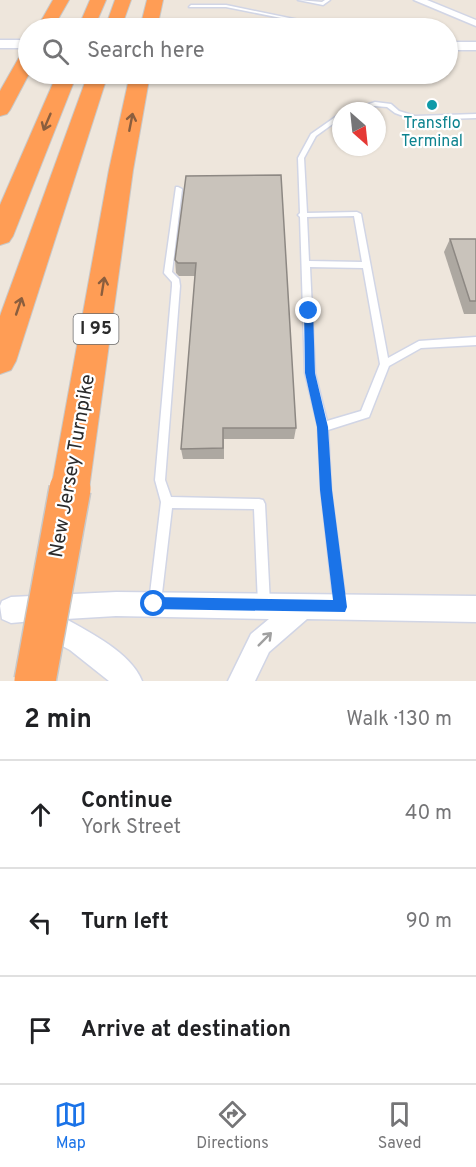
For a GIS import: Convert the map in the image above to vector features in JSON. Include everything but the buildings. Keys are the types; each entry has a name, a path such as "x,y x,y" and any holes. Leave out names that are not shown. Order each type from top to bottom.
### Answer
{"highway":[{"path":"51,18 61,0"},
{"path":"90,18 98,0"},
{"path":"117,18 123,0"},
{"path":"151,18 155,0"},
{"path":"0,110 18,77"},
{"path":"0,236 63,84"},
{"path":"0,361 95,84"},
{"name":"New Jersey Turnpike","path":"35,681 70,489 138,84"}],"street":[{"path":"419,0 476,22"},
{"path":"0,44 18,44"},
{"path":"458,46 476,46"},
{"path":"6,608 154,604 476,609"},
{"path":"241,681 260,643 302,607"},
{"path":"6,608 58,629 109,661 129,681"}],"lane":[{"path":"300,0 323,4 328,0"},
{"path":"191,6 226,6 286,18"},
{"path":"386,105 397,112 414,118 476,116"},
{"path":"332,121 320,129 303,151 302,215 310,373 323,427 326,490 340,607"},
{"path":"154,604 166,502 160,480 176,286 176,281 168,273 178,189"},
{"path":"302,215 357,214 385,364 365,414 323,427"},
{"path":"306,264 367,265"},
{"path":"385,364 419,345 476,341"},
{"path":"166,502 259,504 264,606"}],"place":[{"name":"Transflo Terminal","path":"432,105"}],"route":[{"path":"154,604 340,607 326,490 323,427 310,373 309,311"}]}
